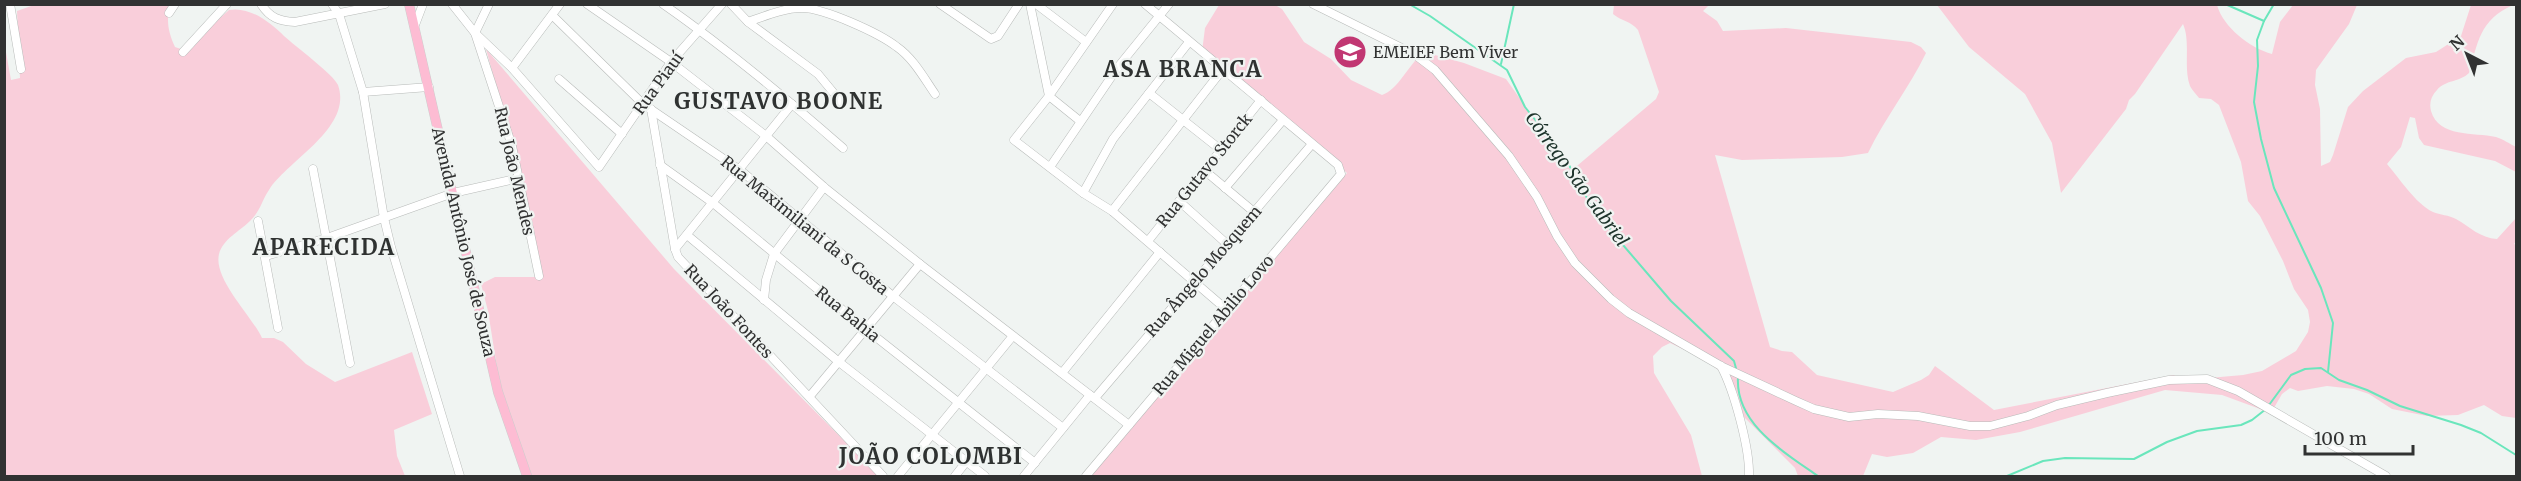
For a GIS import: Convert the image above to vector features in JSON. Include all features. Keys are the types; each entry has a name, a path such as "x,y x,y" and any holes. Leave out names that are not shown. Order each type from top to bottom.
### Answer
{"main road":[{"name":"Avenida Antônio José de Souza","path":"409,4 498,392 527,477"}],"street":[{"path":"10,4 21,69"},
{"path":"169,13 175,4"},
{"path":"183,52 227,4"},
{"path":"261,4 272,17 279,21 295,22 385,4"},
{"path":"332,4 339,14 363,92 384,218 460,477"},
{"path":"415,25 423,4"},
{"name":"Rua João Mendes","path":"452,4 475,33 512,68 599,167"},
{"path":"475,33 489,4"},
{"path":"587,4 671,62 766,136 824,187 1012,337 1129,425"},
{"path":"663,4 699,29 843,148"},
{"name":"Rua Piauí","path":"599,167 671,62 722,4"},
{"path":"731,4 748,22 818,74 842,103"},
{"path":"940,4 991,39 998,36 1019,4"},
{"path":"1030,4 1049,96 1080,121"},
{"path":"1036,4 1086,42"},
{"path":"1113,4 1049,96 1014,140 1083,193 1112,211 1227,310"},
{"path":"1144,4 1312,144"},
{"path":"1050,167 1118,67 1169,4"},
{"path":"1313,4 1414,54 1436,70 1509,156 1537,197 1557,236 1575,263 1629,313 1721,366 1814,409 1849,417 1878,414 1918,416 1970,426 1990,426 2007,423 2056,405 2169,380 2207,379 2223,384 2269,407 2386,477"},
{"path":"512,68 557,6"},
{"path":"748,22 793,9 816,9 874,33 897,46 935,94"},
{"name":"Rua Maximiliani da S Costa","path":"552,15 643,104 740,170 894,297 1063,428"},
{"name":"Rua João Mendes","path":"475,33 512,146 539,276"},
{"path":"1083,193 1113,139 1189,42"},
{"path":"1112,211 1223,69"},
{"path":"559,79 622,134"},
{"path":"363,92 429,87"},
{"path":"1149,93 1221,150"},
{"name":"Rua Gutavo Storck","path":"1148,241 1261,100"},
{"path":"675,249 792,104"},
{"name":"Rua João Fontes","path":"651,109 678,257 810,396 883,477"},
{"path":"1225,188 1283,120"},
{"name":"Rua Miguel Abilio Lovo","path":"1086,477 1341,174 1338,165 1312,144"},
{"name":"Rua Ângelo Mosquem","path":"1024,477 1063,428 1227,244 1312,144"},
{"name":"Rua Bahia","path":"660,165 713,203 867,330 1035,463"},
{"path":"313,168 350,363"},
{"path":"1204,170 1254,212"},
{"path":"266,256 327,238 453,194 519,178"},
{"path":"764,300 766,280 774,254 824,187"},
{"path":"1179,201 1227,244"},
{"path":"258,221 278,328"},
{"path":"687,235 839,362 985,477"},
{"path":"1062,373 1160,252"},
{"path":"810,396 920,264"},
{"path":"898,477 1012,337"},
{"path":"1721,366 1729,381 1749,462 1749,477"},
{"path":"955,477 966,462"}],"shaded area":[{"path":"34,5 170,5 168,26 171,36 175,47 184,50 229,10 244,10 272,25 335,80 340,101 336,115 328,129 278,179 269,190 259,210 246,225 224,244 219,254 219,264 227,286 262,338 274,338 283,342 306,364 335,382 412,352 432,414 394,430 397,456 405,476 5,476 4,41 11,80 20,78 17,11"},
{"path":"1219,5 1275,5 1282,9 1304,42 1331,59 1351,80 1382,95 1398,83 1424,52 1464,63 1506,79 1571,171 1656,99 1659,92 1638,30 1613,14 1614,5 1709,5 1703,11 1717,21 1723,31 1786,28 1911,42 1921,47 1926,53 1868,153 1842,157 1742,160 1715,155 1770,347 1792,352 1817,375 1893,392 1921,380 1929,375 1935,366 1994,410 2174,375 2178,379 2186,380 2262,371 2296,351 2308,332 2310,322 2308,310 2294,289 2283,261 2260,216 2248,201 2241,162 2219,105 2211,99 2199,98 2190,86 2183,24 2129,100 2126,109 2061,193 2052,143 2025,94 1969,47 1937,5 2217,5 2225,21 2238,36 2272,54 2280,22 2293,5 2357,5 2349,24 2316,70 2315,85 2320,109 2321,166 2330,162 2348,107 2363,91 2406,58 2436,52 2461,36 2471,5 2513,5 2502,11 2487,25 2478,42 2469,73 2440,87 2433,95 2430,105 2435,120 2449,130 2496,137 2516,147 2516,172 2495,161 2424,145 2419,138 2415,118 2410,117 2401,147 2387,164 2426,208 2453,218 2485,237 2497,239 2516,218 2514,244 2516,245 2516,418 2502,416 2484,405 2458,415 2427,416 2392,409 2369,394 2354,389 2327,386 2298,391 2290,388 2282,394 2271,413 2222,395 2165,390 2020,432 1976,440 1941,437 1913,453 1887,457 1872,454 1863,476 1798,476 1795,468 1744,417 1737,392 1729,377 1698,356 1670,343 1653,356 1654,373 1691,435 1702,476 1088,476 1347,173 1202,52 1205,28"},
{"path":"486,49 674,269 879,476 531,476 501,393 488,311 481,284 495,277 541,277 531,214"}],"waterway":[{"name":"Córrego São Gabriel","path":"1409,4 1507,70 1525,107 1564,156 1587,198 1617,238 1671,301 1734,361 1737,372"},
{"path":"1501,64 1514,4"},
{"path":"2225,4 2264,21"},
{"path":"2274,4 2257,40 2258,66 2254,102 2274,188 2321,288 2333,323 2328,372"},
{"name":"Córrego São Gabriel","path":"2269,405 2291,375 2305,369 2321,368 2339,380 2400,406 2481,433 2516,455"},
{"name":"Córrego São Gabriel","path":"1738,377 1739,394 1753,423 1777,447 1818,476"},
{"name":"Córrego São Gabriel","path":"2007,476 2043,461 2065,458 2134,459 2167,442 2197,431 2241,425 2266,409"}],"place":[{"name":"EMEIEF Bem Viver","path":"1350,52"}],"district":[{"name":"ASA BRANCA","path":"1183,69"},
{"name":"GUSTAVO BOONE","path":"779,101"},
{"name":"APARECIDA","path":"324,247"},
{"name":"JOÃO COLOMBI","path":"931,456"}]}
